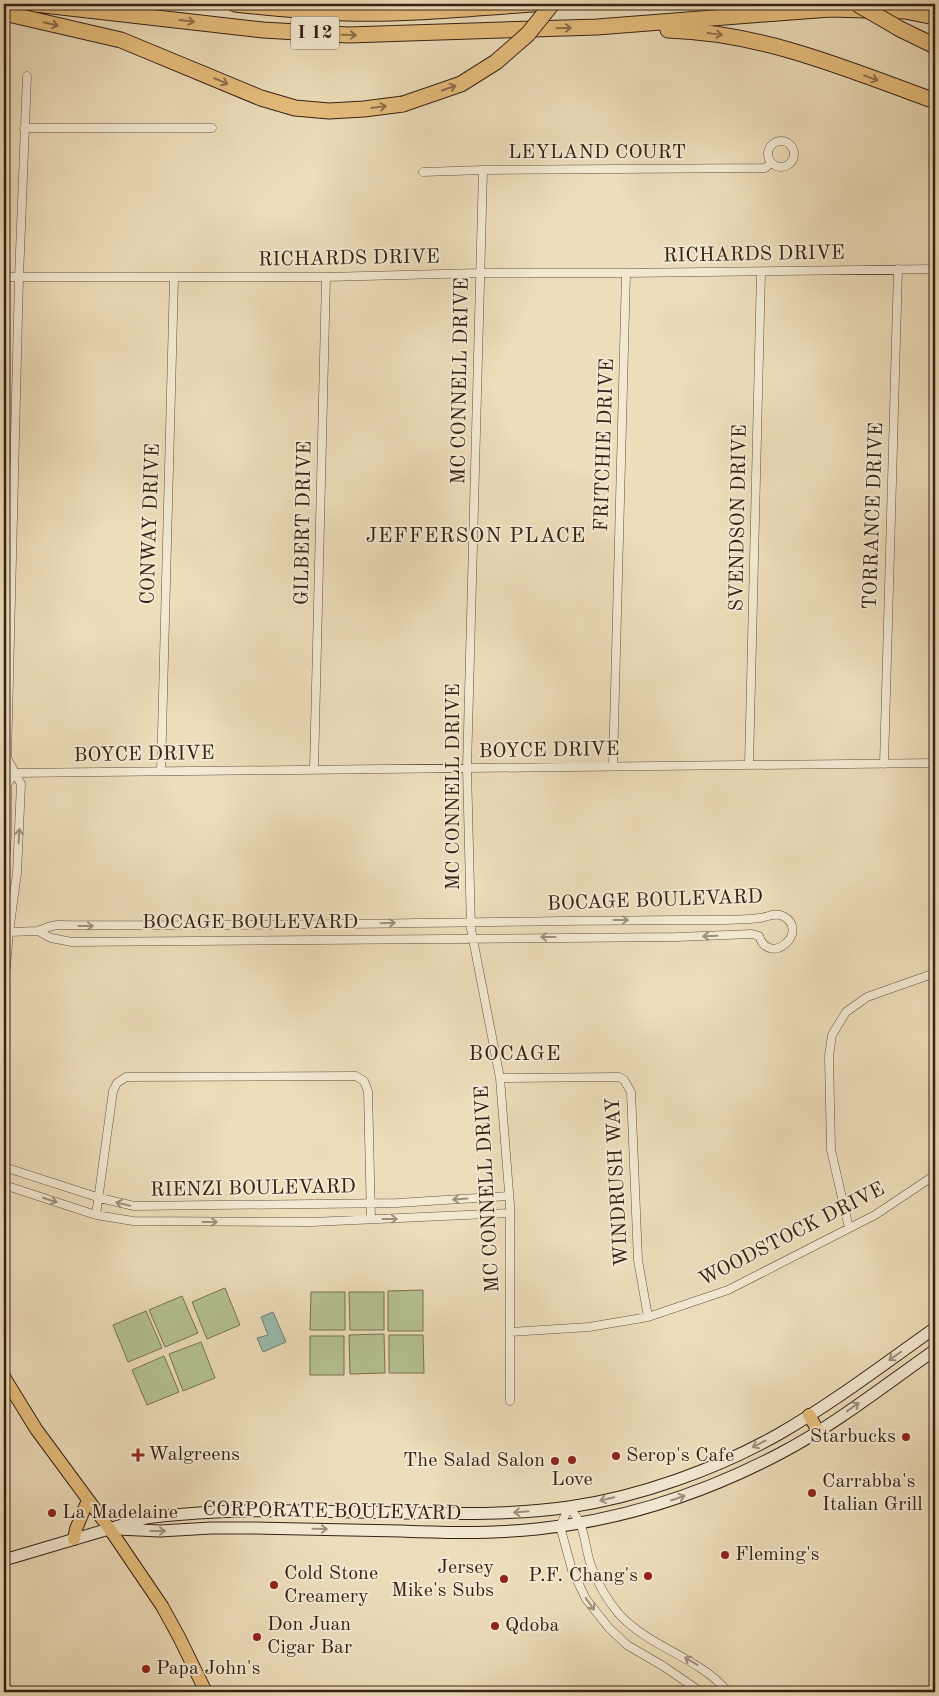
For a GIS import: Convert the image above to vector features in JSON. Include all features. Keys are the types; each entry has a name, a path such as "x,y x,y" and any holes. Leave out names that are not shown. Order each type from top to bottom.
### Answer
{"highway":[{"name":"I 12","path":"35,4 263,30 348,35 597,27 830,9 904,11 935,17"},
{"path":"235,4 307,12 348,14 414,12 534,4"},
{"path":"4,13 121,40 261,98 295,108 329,111 403,104 461,84 496,62 528,34 552,4"},
{"path":"857,4 900,29 935,46"},
{"path":"597,27 695,31 746,38 834,64 935,101"}],"main road":[{"path":"4,1377 36,1429 109,1528 162,1606 206,1692"},
{"path":"808,1415 818,1432"},
{"path":"74,1539 88,1500"}],"street":[{"path":"4,989 17,873 21,784 7,758 19,277 27,76"},
{"path":"24,128 212,128"},
{"name":"LEYLAND COURT","path":"423,172 765,168 770,164"},
{"name":"MC CONNELL DRIVE","path":"483,170 468,768 471,922 472,937 500,1078 510,1213 510,1401"},
{"name":"TORRANCE DRIVE","path":"884,764 898,269"},
{"name":"RICHARDS DRIVE","path":"4,277 326,277 480,273 626,274 935,270"},
{"name":"SVENDSON DRIVE","path":"749,765 761,272"},
{"name":"FRITCHIE DRIVE","path":"613,766 626,274"},
{"name":"GILBERT DRIVE","path":"314,769 326,277"},
{"name":"CONWAY DRIVE","path":"161,770 174,278"},
{"name":"BOYCE DRIVE","path":"14,773 935,763"},
{"path":"4,875 6,786 14,773"},
{"name":"BOCAGE BOULEVARD","path":"9,932 38,931 57,925 699,920 758,918 773,914 786,918 792,929 789,942 777,948 764,945 759,936 752,934 677,937 472,937 72,942 52,938 38,931"},
{"path":"849,1228 831,1150 829,1056 832,1035 846,1012 867,996 935,973"},
{"path":"96,1215 100,1198 113,1091 117,1083 126,1078 356,1076 364,1081 368,1090 371,1219"},
{"name":"WINDRUSH WAY","path":"500,1078 619,1077 627,1084 631,1092 639,1270 648,1317"},
{"name":"RIENZI BOULEVARD","path":"4,1167 100,1198 134,1206 371,1204 509,1196"},
{"name":"WOODSTOCK DRIVE","path":"510,1332 589,1327 648,1317 728,1290 875,1215 935,1175"},
{"name":"RIENZI BOULEVARD","path":"4,1185 96,1215 133,1221 312,1222 510,1213"},
{"name":"CORPORATE BOULEVARD","path":"109,1528 146,1518 220,1511 493,1513 569,1508 629,1494 707,1468 754,1447 808,1415 935,1328"},
{"name":"CORPORATE BOULEVARD","path":"109,1528 160,1531 211,1528 474,1532 536,1529 615,1516 709,1487 782,1452 818,1432 935,1350"},
{"path":"701,1692 663,1666 627,1645 609,1628 586,1599 572,1570 560,1526 569,1508 580,1523 592,1568 603,1591 619,1614 640,1633 698,1665 728,1692"},
{"path":"4,1560 109,1528"}],"green space":[{"path":"225,1288 240,1325 207,1339 192,1302"},
{"path":"423,1290 423,1331 388,1331 388,1291"},
{"path":"311,1292 345,1292 345,1330 310,1330"},
{"path":"349,1292 384,1292 384,1330 350,1330"},
{"path":"182,1296 198,1333 165,1347 149,1310"},
{"path":"146,1311 162,1348 128,1362 113,1325"},
{"path":"384,1334 385,1373 350,1374 349,1335"},
{"path":"389,1335 423,1335 424,1373 389,1373"},
{"path":"310,1336 344,1336 344,1375 310,1375"},
{"path":"201,1342 215,1378 183,1391 169,1354"},
{"path":"164,1356 179,1392 147,1405 132,1370"}],"shaded area":[{"path":"273,1312 286,1342 263,1352 257,1338 268,1335 261,1317"}],"place":[{"name":"Starbucks","path":"906,1437"},
{"name":"Walgreens","path":"138,1455"},
{"name":"Serop's Cafe","path":"616,1456"},
{"name":"Love","path":"572,1460"},
{"name":"The Salad Salon","path":"555,1461"},
{"name":"Carrabba's Italian Grill","path":"812,1493"},
{"name":"La Madelaine","path":"52,1513"},
{"name":"Fleming's","path":"725,1555"},
{"name":"P.F. Chang's","path":"648,1576"},
{"name":"Jersey Mike's Subs","path":"504,1579"},
{"name":"Cold Stone Creamery","path":"274,1585"},
{"name":"Qdoba","path":"495,1626"},
{"name":"Don Juan Cigar Bar","path":"257,1637"},
{"name":"Papa John's","path":"146,1669"}],"district":[{"name":"JEFFERSON PLACE","path":"476,536"},
{"name":"BOCAGE","path":"515,1054"}]}
